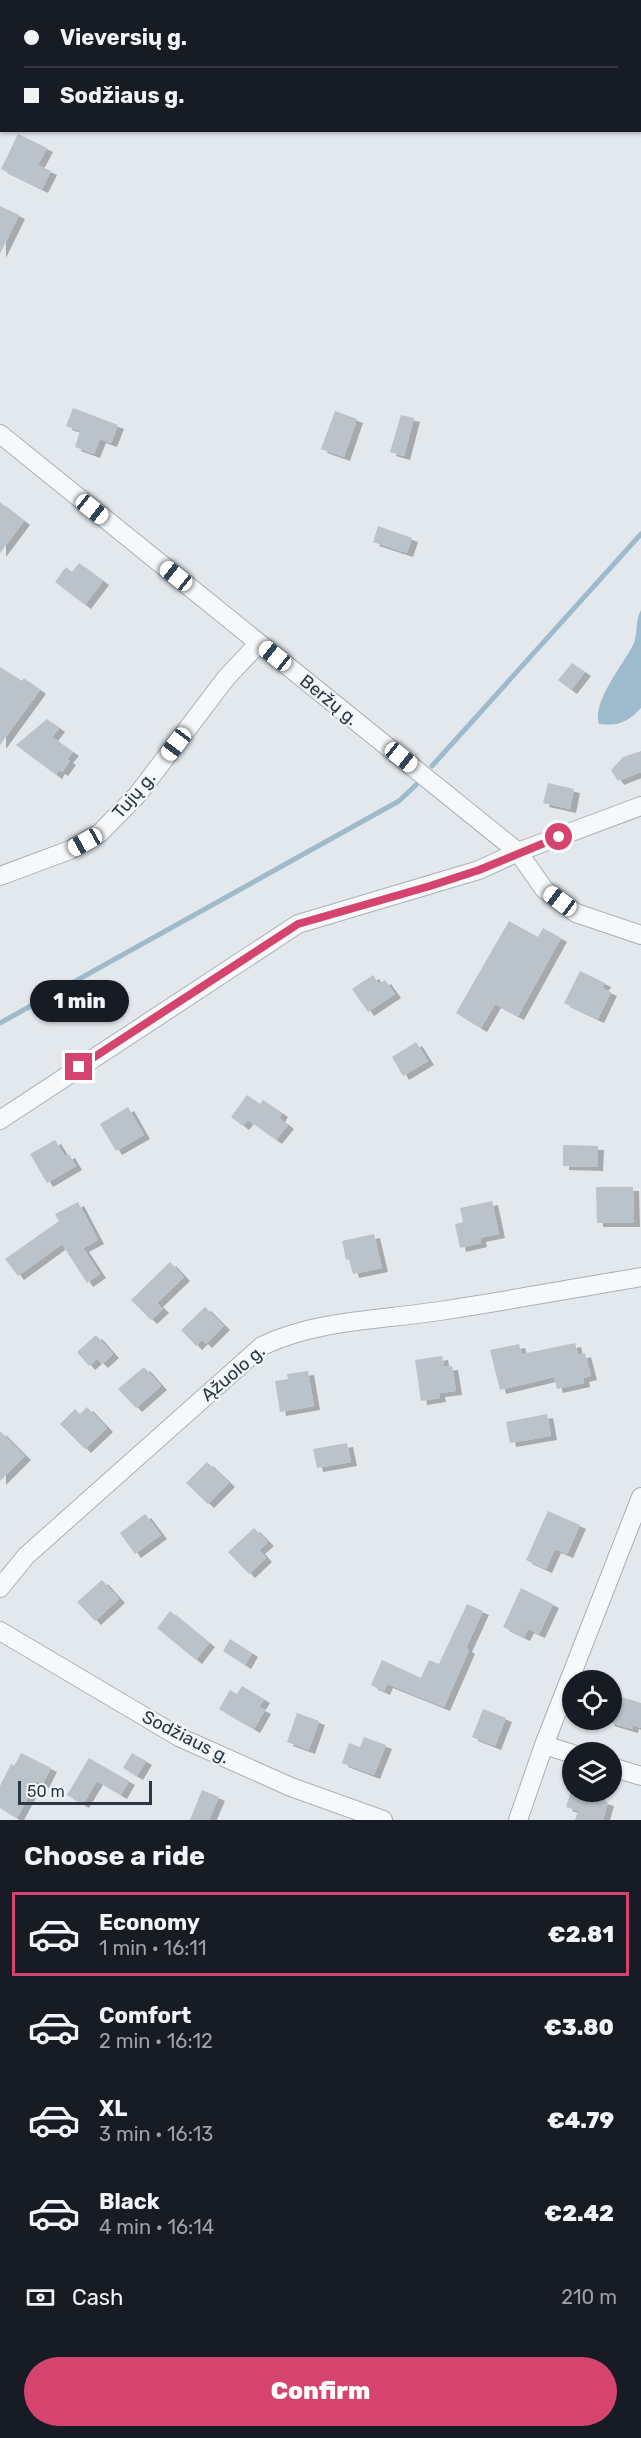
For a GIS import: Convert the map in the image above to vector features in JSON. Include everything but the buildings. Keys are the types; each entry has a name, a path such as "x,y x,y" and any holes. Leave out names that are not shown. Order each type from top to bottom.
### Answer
{"street":[{"name":"Beržų g.","path":"0,434 518,852"},
{"name":"Tujų g.","path":"0,876 70,850 100,833 138,794 226,678 259,643"},
{"path":"0,1120 298,924 479,870 518,852 641,806"},
{"path":"518,852 544,889 576,913 641,936"},
{"name":"Ąžuolo g.","path":"0,1588 26,1556 262,1346 270,1342 285,1335 309,1329 446,1310 641,1277"},
{"path":"518,1820 544,1745 641,1497"},
{"name":"Sodžiaus g.","path":"0,1631 179,1737 291,1787 383,1820"},
{"path":"544,1745 562,1751"},
{"path":"622,1770 641,1776"}],"water":[{"path":"641,610 641,708 623,722 612,725 599,724 600,705 609,684 633,645"}],"waterway":[{"path":"432,766 641,534"},
{"path":"0,1023 399,801 416,785"}],"route":[{"path":"79,1067 298,924 479,870 559,837"}]}
